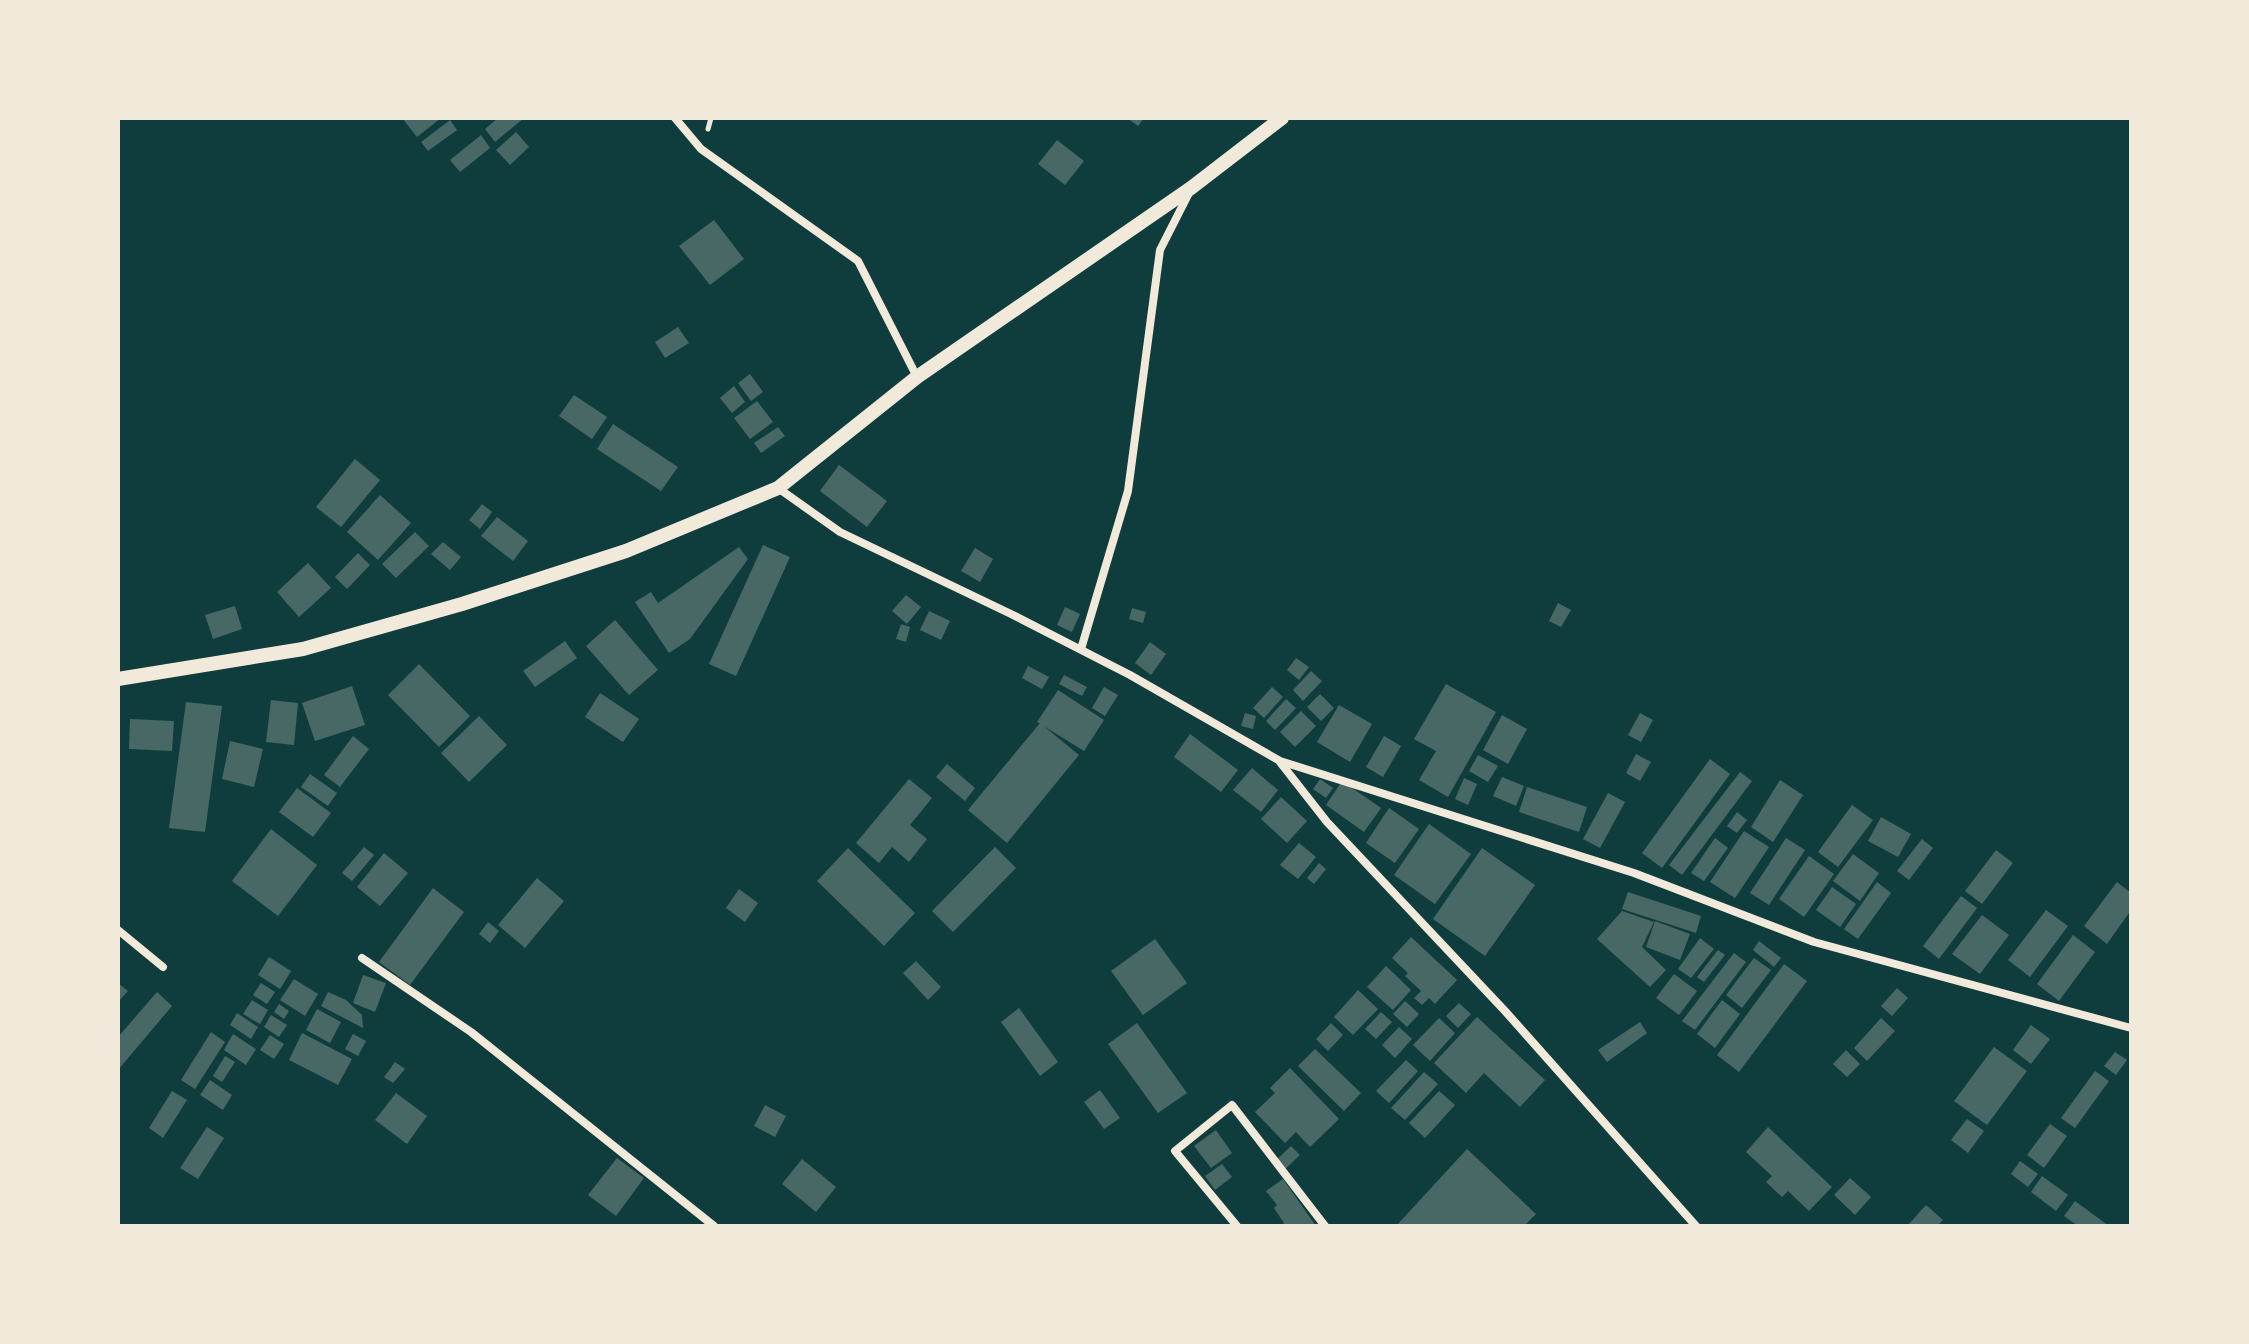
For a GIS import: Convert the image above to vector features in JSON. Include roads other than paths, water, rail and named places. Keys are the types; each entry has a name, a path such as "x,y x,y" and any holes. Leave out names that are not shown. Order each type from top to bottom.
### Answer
{"street":[{"path":"675,118 701,149 858,261 917,377"},
{"path":"118,679 303,649 462,604 626,551 778,488 917,377 1191,188 1282,118"},
{"path":"1081,649 1128,491 1160,250 1191,188"},
{"path":"778,488 840,532 1081,649 1280,761 1634,873 1814,942 2131,1028"},
{"path":"1280,761 1327,822 1505,1011 1696,1226"},
{"path":"118,930 163,967"},
{"path":"362,958 471,1032 714,1226"},
{"path":"1237,1226 1175,1151 1232,1105 1325,1226"}]}
